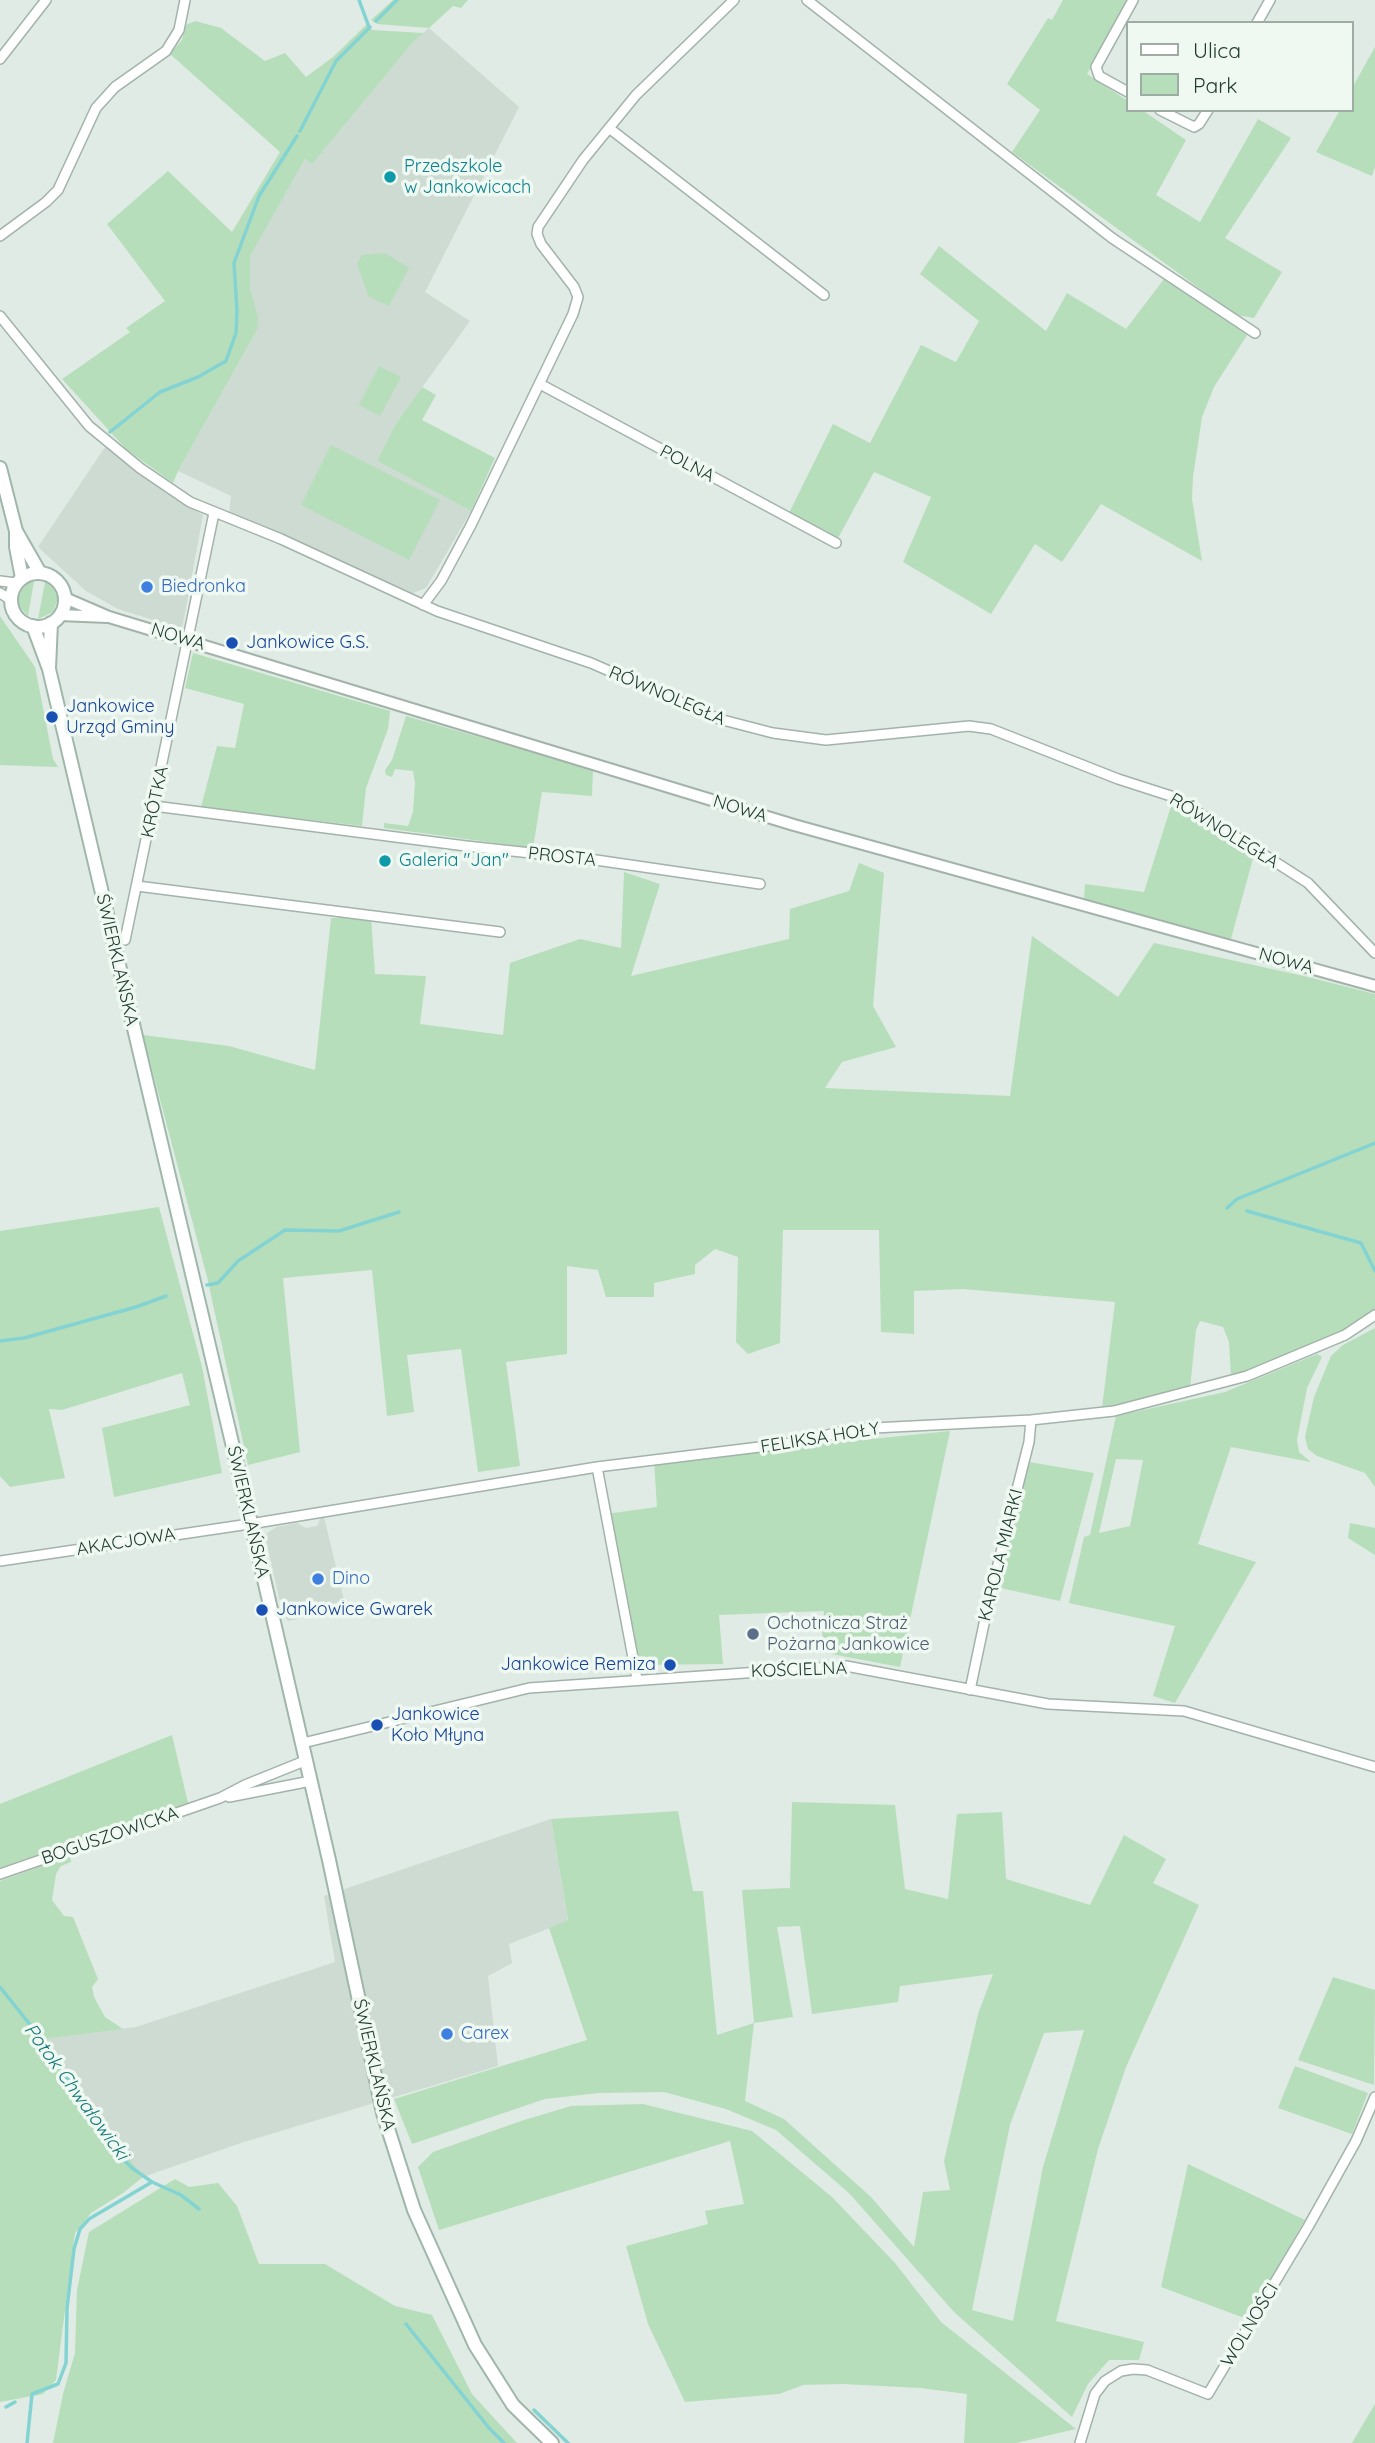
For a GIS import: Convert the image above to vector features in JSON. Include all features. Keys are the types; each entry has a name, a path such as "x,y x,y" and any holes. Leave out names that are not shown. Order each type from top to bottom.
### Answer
{"main road":[{"path":"0,468 16,531 19,581"},
{"path":"16,531 40,573"},
{"path":"40,573 58,582 65,598 56,619 33,626 19,619 5,596 19,581 40,573"},
{"name":"ŚWIERKLAŃSKA","path":"49,669 56,619"},
{"name":"ŚWIERKLAŃSKA","path":"33,626 49,669 303,1743 383,2113 414,2210 475,2345 513,2405 552,2443"}],"street":[{"path":"0,59 46,0"},
{"path":"0,236 58,190 96,108 115,87 166,51 179,30 185,0"},
{"path":"423,605 441,581 471,525 573,314 578,297 574,287 541,244 537,234 538,227 583,160 609,128 650,81 734,0"},
{"path":"807,0 1112,238 1255,333"},
{"path":"1126,91 1099,76 1096,67 1133,0"},
{"path":"1259,21 1270,0"},
{"path":"1164,112 1194,127 1207,112"},
{"path":"609,128 824,295"},
{"name":"RÓWNOLEGŁA","path":"0,316 89,426 174,494 214,513 281,539 423,605 591,663 719,719 773,733 826,740 969,726 991,729 1118,779 1174,797 1308,883 1375,953"},
{"name":"POLNA","path":"540,384 836,542"},
{"name":"KRÓTKA","path":"125,940 214,513"},
{"path":"0,581 19,581"},
{"name":"NOWA","path":"65,598 109,617 794,825 1375,986"},
{"name":"NOWA","path":"56,619 109,617"},
{"name":"PROSTA","path":"154,806 596,860 760,884"},
{"path":"137,886 500,932"},
{"name":"FELIKSA HOŁY","path":"251,1524 597,1467 792,1443 854,1429 1031,1420 1114,1411 1247,1376 1345,1335 1375,1315"},
{"name":"KAROLA MIARKI","path":"970,1690 1029,1442 1031,1420"},
{"path":"597,1467 637,1679"},
{"name":"AKACJOWA","path":"0,1561 251,1524"},
{"name":"KOŚCIELNA","path":"303,1743 529,1688 846,1666 1048,1704 1184,1711 1375,1767"},
{"name":"BOGUSZOWICKA","path":"0,1874 220,1798 307,1760"},
{"name":"BOGUSZOWICKA","path":"220,1798 311,1781"},
{"name":"WOLNOŚCI","path":"1080,2443 1095,2395 1105,2381 1121,2371 1133,2368 1146,2370 1208,2394 1290,2259 1356,2141 1375,2097"}],"shaded area":[{"path":"429,28 519,107 425,292 470,321 395,425 377,461 471,511 426,588 413,593 229,513 231,496 178,471 257,330 250,289 249,256 305,159 312,163 413,42"},
{"path":"105,447 203,515 182,629 118,609 86,591 38,547"},
{"path":"321,1517 324,1517 346,1608 288,1621 282,1611 265,1535 276,1527 297,1523 306,1528 317,1526"},
{"path":"551,1819 568,1921 509,1944 512,1963 488,1976 498,2066 244,2142 143,2177 42,2039 136,2027 335,1962 324,1896"}],"green space":[{"path":"393,0 468,0 461,8 453,6 429,28 377,24 371,20"},
{"path":"1063,0 1129,0 1087,74 1126,100 1126,112 1145,112 1186,140 1156,195 1200,222 1258,119 1291,138 1225,238 1282,272 1254,318 1236,315 1012,152 1040,110 1007,84 1048,18 1052,20"},
{"path":"195,21 221,28 265,61 285,53 306,77 333,57 368,23 372,30 424,33 413,42 312,164 305,159 250,256 250,289 258,317 257,330 173,483 126,449 62,379 130,332 126,328 165,301 107,224 168,171 232,232 280,152 170,54 182,40 186,25"},
{"path":"1375,47 1375,167 1372,176 1316,152 1339,112 1354,112 1354,84"},
{"path":"939,246 1046,331 1067,293 1126,329 1164,279 1247,335 1214,387 1202,417 1192,499 1202,561 1101,504 1062,562 1035,544 991,614 903,562 931,497 874,472 837,540 788,515 833,424 870,443 921,345 956,362 979,321 920,274"},
{"path":"385,253 409,268 389,306 369,297 357,264 362,255"},
{"path":"379,366 401,377 380,416 359,405"},
{"path":"422,387 436,395 422,420 495,458 471,511 377,461 395,425"},
{"path":"331,445 440,500 409,560 301,505"},
{"path":"34,581 28,616 19,606 19,594 27,583"},
{"path":"45,582 53,587 58,598 53,612 38,619"},
{"path":"0,616 35,667 53,759 58,767 0,765"},
{"path":"193,653 390,711 388,729 366,788 362,826 201,807 217,746 235,748 244,704 185,688"},
{"path":"406,716 593,770 592,796 542,792 533,848 384,828 384,823 408,826 413,812 413,771 395,769 392,777 386,775 385,770 392,760"},
{"path":"1172,803 1255,851 1231,939 1084,899 1085,884 1144,892"},
{"path":"859,863 884,873 873,1006 896,1047 842,1062 825,1088 1010,1096 1032,936 1118,997 1154,943 1375,994 1375,1312 1344,1333 1231,1377 1229,1342 1223,1327 1200,1321 1196,1330 1190,1388 1102,1408 1115,1302 963,1289 914,1291 914,1334 881,1332 879,1230 783,1230 780,1343 748,1354 736,1342 738,1257 715,1249 695,1265 695,1274 654,1283 654,1297 606,1297 598,1270 567,1266 567,1354 506,1362 520,1466 478,1472 461,1349 407,1355 414,1412 387,1416 372,1270 283,1278 300,1452 248,1465 207,1277 143,1035 229,1046 315,1070 331,918 371,918 375,974 426,976 420,1024 503,1035 510,963 580,939 621,948 624,872 660,884 631,976 789,939 790,909 849,891"},
{"path":"159,1207 202,1367 222,1473 114,1497 102,1428 190,1405 182,1373 62,1410 49,1409 65,1478 10,1487 0,1476 0,1231"},
{"path":"1375,1328 1375,1487 1365,1473 1317,1456 1308,1449 1305,1437 1314,1397 1331,1356 1343,1345"},
{"path":"1317,1354 1322,1357 1307,1388 1297,1440 1299,1452 1311,1462 1231,1447 1198,1544 1256,1562 1175,1703 1153,1696 1175,1626 1069,1603 1084,1537 1090,1535 1116,1416 1225,1392","holes":["1116,1459 1143,1460 1130,1526 1099,1533"]},
{"path":"950,1431 900,1667 821,1652 824,1611 719,1615 723,1664 640,1665 606,1514 657,1507 654,1461"},
{"path":"1029,1462 1094,1473 1060,1601 996,1587"},
{"path":"1350,1523 1375,1528 1375,1555 1348,1538"},
{"path":"172,1735 188,1803 0,1868 0,1804"},
{"path":"792,1802 895,1805 905,1889 948,1899 957,1814 1002,1812 1006,1879 1090,1905 1124,1835 1166,1859 1153,1883 1199,1905 1126,2067 1098,2149 1056,2321 1144,2342 1139,2360 1109,2360 1088,2384 1072,2417 954,2312 849,2193 776,2130 726,2109 664,2092 599,2093 545,2099 412,2144 394,2099 587,2040 549,1928 568,1920 551,1819 678,1811 693,1891 703,1891 717,2035 754,2023 742,1890 790,1888","holes":["800,1926 812,2014 898,2002 900,1986 993,1974 978,2014 944,2161 950,2190 923,2192 914,2247 871,2197 784,2119 745,2101 754,2023 793,2017 777,1927","1084,2030 1043,2167 1013,2321 972,2310 1010,2125 1044,2033"]},
{"path":"70,1856 71,1862 61,1866 56,1874 52,1900 64,1916 73,1917 98,1979 92,1987 94,1997 105,2017 123,2029 43,2039 143,2177 91,2213 75,2233 56,2380 43,2394 0,2402 0,1881"},
{"path":"1333,1977 1375,1990 1374,2085 1298,2060"},
{"path":"1295,2066 1368,2093 1352,2134 1278,2108"},
{"path":"643,2104 752,2131 832,2197 895,2263 941,2322 1076,2429 1016,2443 964,2443 967,2394 920,2388 803,2385 779,2394 685,2402 648,2324 626,2246 708,2224 705,2211 744,2204 730,2141 439,2230 418,2167 433,2152 571,2106"},
{"path":"1188,2164 1305,2220 1247,2319 1161,2287"},
{"path":"175,2179 189,2187 218,2183 237,2206 259,2264 325,2264 395,2306 432,2315 472,2394 517,2443 53,2443 75,2353 77,2290 89,2232"},
{"path":"1375,2404 1375,2443 1352,2443"}],"waterway":[{"path":"359,0 369,27"},
{"name":"Potok Chwałowicki","path":"376,21 397,0"},
{"name":"Potok Chwałowicki","path":"300,131 336,61 370,27"},
{"name":"Potok Chwałowicki","path":"110,432 160,392 198,377 226,361 236,333 234,263 259,196 297,136"},
{"path":"1227,1208 1237,1199 1375,1143"},
{"path":"1247,1211 1361,1243 1375,1271"},
{"path":"207,1285 218,1283 238,1261 285,1230 339,1231 399,1212"},
{"path":"0,1341 24,1338 166,1296"},
{"name":"Potok Chwałowicki","path":"0,1987 31,2026 121,2157 152,2182 181,2195 199,2209"},
{"path":"27,2443 32,2394 58,2384 66,2363 67,2308 74,2249 80,2229 89,2219 152,2182"},
{"name":"Potok Chwałowicki","path":"406,2324 504,2443"},
{"path":"6,2407 15,2402"},
{"path":"534,2410 568,2443"}],"place":[{"name":"Przedszkole w Jankowicach","path":"390,177"},
{"name":"Biedronka","path":"147,587"},
{"name":"Jankowice G.S.","path":"232,643"},
{"name":"Jankowice Urząd Gminy","path":"52,717"},
{"name":"Galeria \"Jan\"","path":"385,861"},
{"name":"Dino","path":"318,1579"},
{"name":"Jankowice Gwarek","path":"262,1610"},
{"name":"Ochotnicza Straż Pożarna Jankowice","path":"753,1634"},
{"name":"Jankowice Remiza","path":"670,1665"},
{"name":"Jankowice Koło Młyna","path":"377,1725"},
{"name":"Carex","path":"447,2034"}]}
